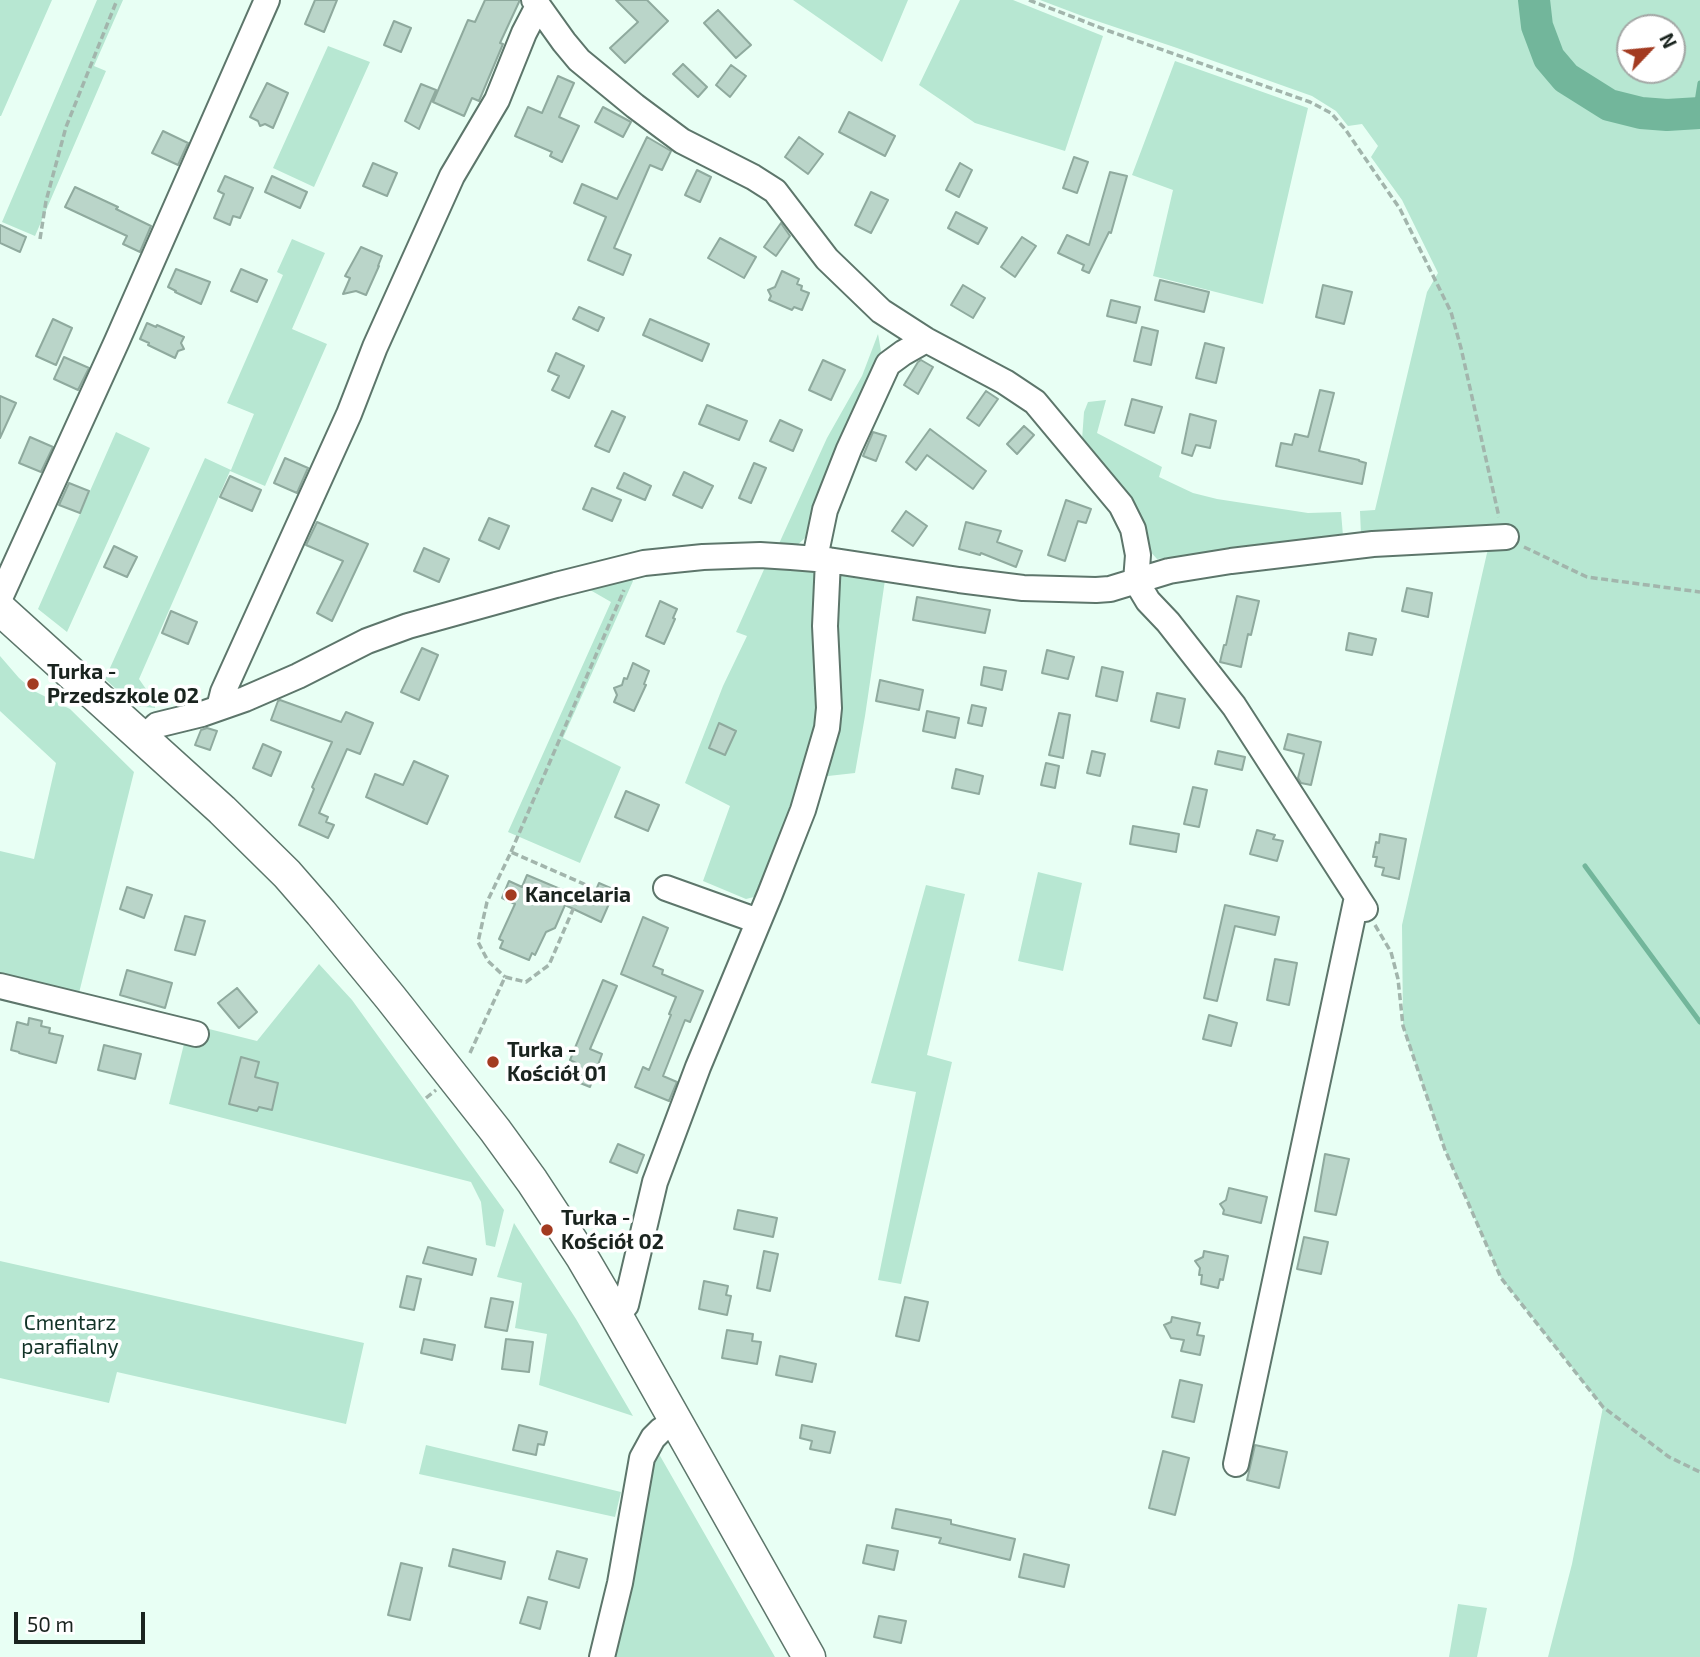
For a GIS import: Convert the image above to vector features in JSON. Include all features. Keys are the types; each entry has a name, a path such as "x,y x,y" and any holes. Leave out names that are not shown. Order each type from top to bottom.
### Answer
{"main road":[{"path":"0,609 246,832 346,943 453,1076 517,1160 558,1220 616,1315 808,1657"}],"street":[{"path":"0,598 267,0"},
{"path":"536,3 579,60 656,123 682,141 775,191 827,258 881,312 926,340 1020,390 1035,402 1121,505 1133,530 1138,555 1136,581 1147,601 1168,621 1234,706 1357,896 1236,1464"},
{"path":"219,708 223,692 349,414 375,347 446,188 497,100 536,3"},
{"path":"616,1315 626,1305 655,1182 698,1067 803,810 827,728 821,559 825,510 849,449 888,364 881,312"},
{"path":"888,364 926,340"},
{"path":"144,738 157,725 245,699 375,638 408,626 635,565 703,556 821,559 1030,589 1110,589 1169,571 1231,561 1353,545 1506,537"},
{"path":"666,888 758,921"},
{"path":"1242,1354 1357,896"},
{"path":"0,986 195,1034"},
{"path":"602,1657 620,1583 642,1458 653,1438 676,1422"}],"path":[{"path":"40,239 46,201 66,127 117,0"},
{"path":"1029,0 1310,102 1331,113 1345,128 1400,209 1451,312 1500,523 1506,537 1587,577 1700,592"},
{"path":"511,852 584,884 549,965 527,982 505,978 488,961 478,942 487,902 635,565"},
{"path":"1357,896 1391,952 1398,979 1403,1026 1411,1051 1445,1150 1502,1278 1603,1407 1669,1457 1700,1472"},
{"path":"470,1053 505,978"}],"green space":[{"path":"0,0 52,0 1,116 0,116"},
{"path":"97,0 123,0 94,66 106,71 35,236 2,222"},
{"path":"793,0 908,0 882,62"},
{"path":"960,0 1013,0 1103,36 1065,151 975,123 919,85"},
{"path":"1040,0 1700,0 1700,1657 1548,1657 1572,1564 1603,1407 1501,1278 1445,1150 1403,1026 1402,925 1495,526 1361,535 1360,511 1375,510 1427,292 1438,273 1402,200 1371,157 1378,146 1362,124 1348,126 1336,111 1312,96"},
{"path":"328,46 370,62 314,187 273,168"},
{"path":"1175,61 1308,108 1263,304 1153,276 1173,190 1132,175"},
{"path":"292,239 325,253 292,329 327,344 265,486 230,471 139,679 155,702 155,708 135,706 105,679 205,458 231,470 254,414 227,403 283,275 277,272"},
{"path":"878,334 881,351 874,381 805,538 793,549 777,548 827,438 862,376"},
{"path":"1106,400 1097,433 1162,467 1159,477 1193,493 1217,499 1308,513 1341,512 1343,536 1157,559 1148,549 1082,440 1084,412 1088,402"},
{"path":"116,432 150,448 67,632 38,609"},
{"path":"766,565 819,566 823,706 800,795 762,895 746,899 703,881 730,806 685,783 723,686 747,636 736,632"},
{"path":"834,571 885,580 855,773 819,777"},
{"path":"629,574 633,581 563,738 621,767 580,863 508,832 611,602 585,587"},
{"path":"0,656 34,691 70,709 134,772 78,997 0,979 0,851 34,859 56,763 0,711"},
{"path":"1038,872 1082,883 1063,971 1018,961"},
{"path":"926,885 965,894 927,1055 952,1062 901,1284 878,1280 916,1092 871,1083"},
{"path":"319,964 352,1000 504,1210 495,1247 486,1245 481,1202 471,1182 169,1104 189,1024 257,1041"},
{"path":"514,1223 576,1319 633,1416 539,1385 547,1334 515,1328 522,1283 497,1277"},
{"name":"Cmentarz parafialny","path":"0,1261 364,1343 346,1424 117,1372 109,1403 0,1378"},
{"path":"426,1445 621,1492 615,1517 419,1474"},
{"path":"655,1447 775,1657 607,1657"},
{"path":"1458,1604 1487,1608 1477,1657 1449,1657"}],"building":[{"path":"315,0 337,0 324,32 305,24"},
{"path":"485,0 519,2 500,43 503,44 479,101 472,98 464,116 433,102 468,20 475,22"},
{"path":"616,0 647,0 668,21 625,63 610,48 638,22"},
{"path":"718,10 751,45 736,58 704,23"},
{"path":"394,21 411,28 401,52 384,45"},
{"path":"683,64 707,87 698,97 673,74"},
{"path":"731,65 746,76 730,97 716,85"},
{"path":"558,76 574,83 559,117 579,126 562,162 550,156 552,152 515,136 528,107 542,113"},
{"path":"267,83 288,93 273,128 265,124 260,126 258,121 250,117"},
{"path":"421,84 436,90 419,129 405,121"},
{"path":"603,107 631,122 623,137 595,122"},
{"path":"849,112 895,136 885,156 839,132"},
{"path":"163,131 188,143 178,165 152,153"},
{"path":"647,137 671,151 662,170 650,165 614,248 631,255 623,275 588,260 606,217 574,203 582,184 617,199"},
{"path":"799,137 823,154 808,174 785,157"},
{"path":"1074,157 1088,162 1077,193 1063,188"},
{"path":"373,163 397,173 387,196 363,186"},
{"path":"960,163 972,170 959,197 946,190"},
{"path":"697,170 711,177 700,202 685,195"},
{"path":"1110,172 1127,176 1111,233 1109,232 1089,273 1082,270 1084,265 1058,253 1067,235 1089,245"},
{"path":"225,176 253,188 240,218 233,216 230,225 214,218 224,194 218,191"},
{"path":"272,176 307,192 300,208 265,192"},
{"path":"75,187 151,226 140,252 123,244 127,236 65,207"},
{"path":"871,192 888,200 871,233 855,225"},
{"path":"956,212 987,228 978,244 948,228"},
{"path":"781,223 790,236 776,256 764,247"},
{"path":"0,225 26,237 20,252 0,243"},
{"path":"1022,237 1036,246 1015,277 1001,267"},
{"path":"720,238 756,257 744,278 708,258"},
{"path":"361,247 382,256 379,266 366,295 356,291 343,294 350,278 345,276"},
{"path":"176,269 210,282 201,304 168,287"},
{"path":"241,269 267,280 257,302 231,291"},
{"path":"782,271 799,279 797,284 802,286 801,290 809,293 802,310 794,307 792,310 769,300 771,296 768,290 775,287"},
{"path":"1160,280 1209,292 1204,312 1155,300"},
{"path":"963,285 985,298 973,318 951,305"},
{"path":"1323,285 1352,292 1344,324 1316,317"},
{"path":"1111,300 1140,307 1136,323 1107,316"},
{"path":"579,307 604,318 598,331 573,319"},
{"path":"53,319 72,328 56,365 36,356"},
{"path":"650,319 709,344 702,361 643,335"},
{"path":"147,323 184,337 181,343 184,349 178,351 175,358 148,345 149,343 140,339"},
{"path":"1142,327 1158,331 1151,365 1134,361"},
{"path":"1205,343 1224,348 1216,383 1196,378"},
{"path":"556,353 584,366 569,398 552,390 559,376 548,371"},
{"path":"64,357 89,368 78,390 54,379"},
{"path":"823,360 845,370 831,400 809,390"},
{"path":"921,360 933,367 918,394 904,385"},
{"path":"1320,390 1334,393 1319,451 1366,463 1362,484 1276,466 1281,443 1292,445 1295,434 1308,437"},
{"path":"986,391 998,399 979,426 967,418"},
{"path":"0,396 16,403 0,438"},
{"path":"1132,399 1162,407 1154,433 1125,425"},
{"path":"707,405 747,421 739,440 699,424"},
{"path":"612,411 625,417 609,452 595,446"},
{"path":"1190,414 1216,421 1210,448 1196,445 1192,456 1182,453"},
{"path":"780,420 802,430 793,451 770,441"},
{"path":"1024,426 1034,435 1017,454 1007,444"},
{"path":"930,429 986,471 973,489 927,455 916,470 906,462"},
{"path":"873,432 886,436 876,461 863,456"},
{"path":"30,437 53,447 41,472 19,463"},
{"path":"285,458 308,468 297,493 274,483"},
{"path":"754,463 766,468 751,503 739,498"},
{"path":"684,472 713,486 702,508 673,495"},
{"path":"624,473 651,486 645,500 617,488"},
{"path":"230,476 261,490 252,511 220,497"},
{"path":"69,483 89,491 80,513 59,505"},
{"path":"592,488 621,500 612,521 583,509"},
{"path":"1066,500 1091,509 1086,523 1078,521 1065,561 1048,555"},
{"path":"906,511 927,526 913,546 892,531"},
{"path":"489,518 509,526 499,549 479,540"},
{"path":"317,522 368,544 332,621 317,613 343,561 306,545"},
{"path":"966,522 1001,531 997,542 1022,551 1016,567 981,553 980,555 959,549"},
{"path":"114,546 137,557 127,577 104,567"},
{"path":"424,548 449,559 439,582 414,571"},
{"path":"1407,588 1432,593 1428,617 1402,611"},
{"path":"1237,596 1259,601 1241,667 1220,662"},
{"path":"917,597 990,610 985,633 913,620"},
{"path":"660,601 677,609 664,644 646,636"},
{"path":"171,611 197,622 188,644 162,633"},
{"path":"1349,633 1376,639 1372,655 1346,650"},
{"path":"422,648 438,655 419,700 401,692"},
{"path":"1047,650 1074,657 1068,679 1042,673"},
{"path":"633,663 649,671 644,684 646,685 634,711 614,702 617,695 614,688 622,685 624,678 627,679"},
{"path":"984,667 1006,671 1002,690 981,685"},
{"path":"1102,667 1123,672 1117,701 1096,696"},
{"path":"880,680 923,690 919,710 876,701"},
{"path":"1157,693 1185,699 1179,728 1151,721"},
{"path":"280,700 341,722 346,712 373,723 360,754 347,749 319,813 328,817 326,822 334,825 328,838 299,825 332,742 271,720"},
{"path":"972,705 986,708 982,726 968,723"},
{"path":"927,711 959,718 955,738 923,731"},
{"path":"1059,713 1070,715 1063,758 1049,755"},
{"path":"719,723 736,731 725,755 709,748"},
{"path":"207,728 217,731 210,750 195,745 201,730"},
{"path":"1288,734 1321,742 1311,785 1301,783 1298,778 1304,754 1284,749"},
{"path":"263,744 281,752 271,776 253,768"},
{"path":"1092,751 1105,754 1100,776 1087,773"},
{"path":"1218,751 1245,757 1242,770 1215,764"},
{"path":"414,761 448,776 427,824 366,797 375,774 403,785"},
{"path":"1046,763 1059,766 1055,788 1041,785"},
{"path":"956,769 983,776 979,794 952,788"},
{"path":"1193,787 1207,790 1199,827 1184,824"},
{"path":"626,791 659,805 648,831 615,817"},
{"path":"1133,826 1179,834 1176,852 1130,844"},
{"path":"1257,830 1275,835 1273,839 1283,841 1277,861 1250,854"},
{"path":"1380,834 1406,839 1399,879 1382,875 1384,868 1375,866 1377,857 1373,857"},
{"path":"527,875 591,902 599,883 615,890 601,922 565,905 555,928 546,932 535,955 532,953 529,960 500,948 503,941 499,939 515,904 502,898 509,881 522,887"},
{"path":"127,887 152,895 144,918 120,909"},
{"path":"1225,905 1279,917 1275,935 1235,926 1217,1001 1204,998"},
{"path":"185,916 205,921 195,955 175,950"},
{"path":"643,917 668,928 653,966 663,970 662,974 703,991 690,1022 685,1020 663,1076 677,1082 669,1101 635,1087 643,1067 649,1070 676,997 621,974"},
{"path":"1275,959 1297,963 1289,1005 1267,1000"},
{"path":"127,970 172,983 165,1008 120,995"},
{"path":"603,980 617,986 590,1049 602,1054 590,1087 570,1079 576,1063 570,1060"},
{"path":"237,988 257,1012 239,1028 218,1003"},
{"path":"1209,1015 1237,1023 1231,1046 1203,1039"},
{"path":"29,1018 42,1021 41,1026 50,1028 49,1033 63,1036 56,1063 11,1050 17,1022 28,1025"},
{"path":"104,1045 141,1054 135,1079 98,1070"},
{"path":"241,1057 259,1062 255,1077 278,1083 272,1110 259,1107 257,1111 229,1104"},
{"path":"618,1144 644,1155 637,1173 610,1162"},
{"path":"1325,1154 1349,1159 1336,1215 1315,1211"},
{"path":"1229,1188 1267,1197 1261,1223 1223,1214 1224,1210 1220,1204 1226,1200"},
{"path":"738,1210 777,1218 773,1237 734,1229"},
{"path":"1304,1237 1328,1242 1321,1274 1297,1269"},
{"path":"428,1247 476,1259 472,1275 423,1263"},
{"path":"764,1251 778,1254 770,1291 757,1288"},
{"path":"1204,1251 1228,1256 1223,1280 1220,1279 1218,1288 1201,1284 1202,1275 1199,1275 1200,1268 1195,1261 1203,1257"},
{"path":"407,1276 421,1279 414,1310 400,1307"},
{"path":"704,1281 728,1286 726,1295 731,1296 727,1315 699,1309"},
{"path":"905,1297 928,1302 919,1341 896,1336"},
{"path":"491,1298 513,1302 507,1331 485,1327"},
{"path":"1172,1317 1200,1323 1197,1335 1204,1336 1200,1355 1181,1351 1184,1340 1171,1338 1164,1325 1171,1322"},
{"path":"727,1330 753,1334 752,1341 761,1342 757,1364 722,1358"},
{"path":"424,1339 455,1345 452,1360 421,1353"},
{"path":"506,1339 533,1342 529,1372 502,1369"},
{"path":"780,1356 816,1364 812,1382 776,1375"},
{"path":"1180,1380 1202,1385 1194,1422 1172,1417"},
{"path":"519,1425 547,1432 544,1445 538,1444 536,1455 513,1450"},
{"path":"802,1425 835,1432 830,1453 810,1449 812,1441 800,1438"},
{"path":"1255,1445 1287,1452 1279,1488 1247,1480"},
{"path":"1163,1451 1189,1458 1175,1515 1149,1508"},
{"path":"896,1509 951,1520 951,1524 1015,1539 1010,1560 939,1543 941,1538 892,1528"},
{"path":"867,1545 898,1551 894,1570 863,1563"},
{"path":"453,1549 505,1562 501,1579 449,1566"},
{"path":"557,1551 587,1559 579,1588 549,1579"},
{"path":"1024,1554 1069,1565 1064,1587 1019,1577"},
{"path":"401,1563 422,1568 410,1620 388,1615"},
{"path":"528,1597 547,1602 540,1629 520,1623"},
{"path":"879,1616 906,1621 901,1643 874,1637"}],"waterway":[{"path":"1534,0 1537,26 1549,58 1566,78 1609,105 1641,113 1700,113"},
{"path":"1695,114 1700,83"},
{"path":"1585,866 1700,1022"}],"place":[{"name":"Turka - Przedszkole 02","path":"33,684"},
{"name":"Kancelaria","path":"511,895"},
{"name":"Turka - Kościół 01","path":"493,1062"},
{"name":"Turka - Kościół 02","path":"547,1230"}]}
